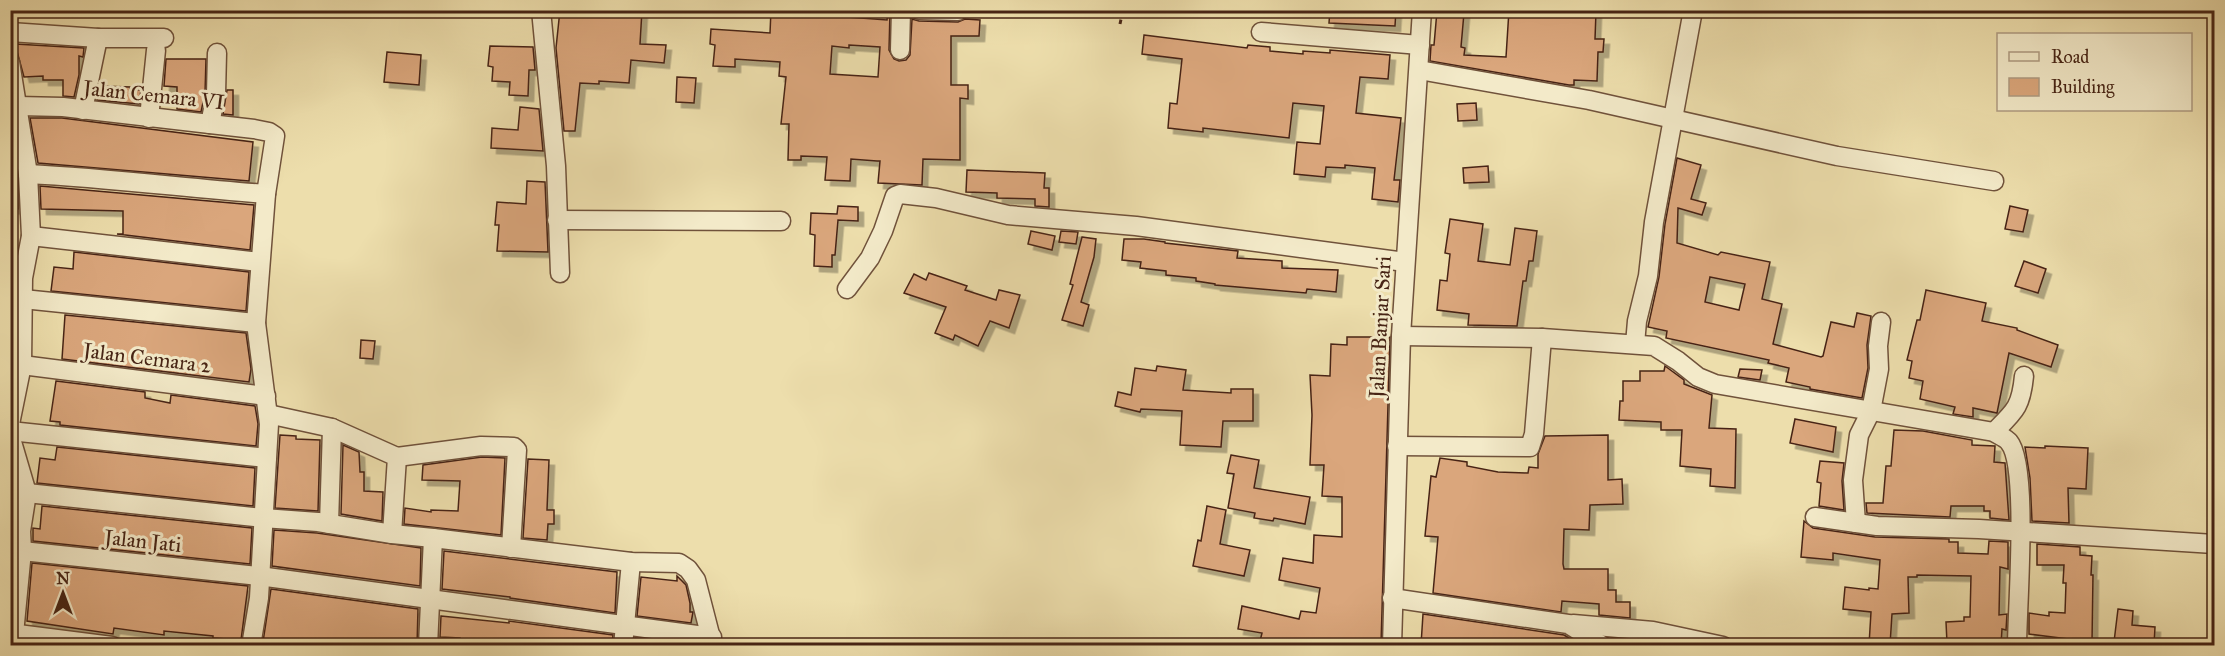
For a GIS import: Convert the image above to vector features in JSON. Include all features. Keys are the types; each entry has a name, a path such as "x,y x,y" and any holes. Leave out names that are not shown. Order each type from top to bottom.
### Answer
{"street":[{"path":"541,10 556,166 560,273"},
{"path":"900,50 902,10"},
{"path":"919,10 958,11"},
{"name":"Jalan Banjar Sari","path":"1392,645 1401,336 1422,10"},
{"path":"1635,344 1637,321 1648,276 1656,212 1693,10"},
{"path":"10,32 160,44 150,118"},
{"path":"1261,32 1420,45"},
{"path":"83,110 98,38"},
{"path":"210,124 216,93 217,53"},
{"path":"10,62 28,174 31,236 23,278 22,365 10,424"},
{"path":"1419,70 1589,100 1837,156 1994,181"},
{"name":"Jalan Cemara VI","path":"18,106 63,107 269,132 275,136 276,144 266,194"},
{"path":"28,174 102,177 169,187 266,194 256,323 267,405 267,458 259,598 251,645"},
{"path":"847,289 870,258 883,231 895,196 900,194 936,198 1008,215 1136,226 1405,262"},
{"path":"557,220 781,221"},
{"path":"31,236 260,262"},
{"path":"23,299 256,323"},
{"path":"1856,523 1853,496 1855,469 1860,435 1871,411 1879,369 1878,346 1881,322"},
{"path":"1401,336 1542,338 1654,346 1698,376 1715,384 1994,432 2010,443 2018,468 2020,591 2017,645"},
{"path":"1397,446 1530,447 1534,434 1542,338"},
{"name":"Jalan Cemara 2","path":"22,365 267,405 332,428 397,457"},
{"path":"1994,432 2016,410 2021,398 2024,376"},
{"path":"329,524 332,428"},
{"path":"112,645 76,643 12,633 22,551 16,531 27,493 10,433 267,458"},
{"path":"392,534 397,457 481,446 514,447 517,450 511,548"},
{"path":"27,493 329,524 511,548 679,564 688,569 696,580 712,641"},
{"path":"1815,517 1877,526 1979,529 2214,544"},
{"path":"428,645 433,538"},
{"name":"Jalan Jati","path":"22,551 259,576 624,626 712,641"},
{"path":"623,645 631,561"},
{"path":"1392,598 1568,624 1653,631 1723,645"},
{"path":"1568,624 1603,645"}],"path":[{"path":"1120,24 1123,10"}],"building":[{"path":"560,10 642,10 640,44 666,45 664,63 631,60 629,83 599,81 599,84 580,83 575,131 564,131 556,48"},
{"path":"771,10 807,10 807,14 887,20 888,11 890,12 889,50 894,59 899,61 906,60 910,55 912,19 958,22 965,19 980,20 979,36 951,36 951,85 968,85 968,99 960,98 960,160 923,159 922,185 878,183 880,161 851,159 850,181 825,180 827,157 801,156 801,160 788,160 789,124 781,124 786,77 779,76 780,62 735,59 735,67 713,66 715,45 710,44 711,29 770,33","holes":["832,46 880,47 878,77 830,74"]},
{"path":"1330,10 1396,10 1395,26 1329,23"},
{"path":"1509,10 1596,12 1595,39 1604,39 1603,52 1598,52 1597,81 1574,80 1574,85 1569,85 1430,61 1437,11 1464,13 1461,47 1465,48 1464,55 1506,57"},
{"path":"1144,35 1247,48 1248,45 1270,47 1270,51 1303,54 1303,51 1330,53 1330,50 1390,55 1388,79 1360,77 1356,113 1401,118 1394,180 1400,180 1398,202 1372,199 1375,168 1345,165 1345,168 1326,167 1325,177 1294,174 1297,142 1320,144 1324,106 1293,103 1289,138 1203,128 1203,132 1168,128 1170,103 1177,104 1182,59 1142,54"},
{"path":"15,44 84,48 83,57 79,56 79,75 74,97 63,96 63,80 43,80 43,76 24,77"},
{"path":"490,46 533,47 535,70 529,70 528,96 509,95 510,82 492,81 493,67 488,66"},
{"path":"387,52 421,55 419,85 384,82"},
{"path":"166,59 206,59 205,93 201,112 177,109 177,87 164,86"},
{"path":"677,77 696,78 694,103 676,102"},
{"path":"99,86 130,87 130,89 141,90 139,104 97,100"},
{"path":"227,90 233,90 233,115 223,114"},
{"path":"1476,103 1477,120 1458,121 1457,104"},
{"path":"520,107 539,109 543,151 491,148 492,128 518,130"},
{"path":"30,118 62,118 253,142 249,181 38,163"},
{"path":"10,136 17,175 18,209 10,208"},
{"path":"1677,158 1701,165 1691,199 1706,203 1702,215 1678,208 1677,243 1718,255 1721,252 1770,262 1762,299 1782,304 1773,344 1821,357 1831,322 1854,327 1857,313 1871,316 1867,345 1868,368 1862,398 1810,389 1810,387 1786,382 1789,368 1768,363 1769,360 1666,338 1667,331 1648,327 1659,277 1665,224","holes":["1710,277 1745,284 1739,310 1705,302"]},
{"path":"1488,166 1489,182 1464,183 1463,168"},
{"path":"967,170 1045,173 1044,188 1049,188 1049,207 1035,206 1035,199 997,198 997,193 966,192"},
{"path":"527,181 545,182 548,252 497,251 499,225 495,225 497,202 526,204"},
{"path":"40,186 254,205 250,250 117,234 123,234 123,211 41,209"},
{"path":"838,206 858,207 858,221 838,220 832,267 814,266 815,235 810,234 811,213 837,214"},
{"path":"2010,206 2028,210 2023,232 2005,229"},
{"path":"1450,219 1483,224 1478,261 1510,265 1515,228 1537,231 1533,261 1529,261 1526,281 1523,281 1517,326 1468,325 1469,314 1437,310 1440,280 1447,281 1450,254 1445,253"},
{"path":"1031,231 1055,236 1052,250 1028,244"},
{"path":"1061,231 1078,232 1076,244 1059,242"},
{"path":"1082,237 1096,239 1094,257 1081,302 1089,305 1083,326 1062,320 1073,285 1070,284"},
{"path":"1124,239 1144,239 1238,251 1237,258 1282,261 1282,268 1338,270 1336,292 1307,289 1306,293 1215,285 1196,281 1196,278 1166,275 1166,271 1140,268 1141,262 1122,260"},
{"path":"74,252 249,272 246,311 51,291 54,267 73,269"},
{"path":"2024,261 2046,269 2038,293 2015,286"},
{"path":"929,273 967,286 965,290 996,300 999,290 1020,295 1009,328 990,321 978,346 955,335 953,340 935,333 946,307 904,293 914,274 926,280"},
{"path":"1926,290 1986,303 1982,321 2017,328 2017,330 2058,345 2051,367 2009,353 1997,413 1973,408 1973,417 1953,414 1955,407 1920,399 1923,381 1909,378 1912,361 1907,360 1917,320 1920,320"},
{"path":"65,315 246,333 251,369 249,382 62,359"},
{"path":"1347,337 1390,337 1381,645 1259,645 1262,633 1238,629 1242,606 1299,619 1301,611 1316,613 1320,588 1279,580 1283,558 1313,563 1314,535 1342,537 1342,497 1322,496 1324,465 1310,465 1312,415 1310,375 1330,376 1331,344 1347,345"},
{"path":"361,340 375,341 373,359 360,358"},
{"path":"1157,366 1186,370 1183,390 1231,393 1231,389 1253,389 1253,421 1223,421 1221,447 1180,445 1182,411 1141,409 1140,412 1115,406 1118,392 1131,395 1135,368 1156,371"},
{"path":"1665,366 1684,380 1684,384 1712,395 1709,428 1736,429 1735,488 1710,486 1711,469 1680,466 1682,430 1661,430 1661,422 1619,420 1620,401 1623,401 1623,381 1640,381 1640,371 1664,371"},
{"path":"1740,369 1762,370 1760,380 1738,377"},
{"path":"56,381 145,392 145,398 170,403 171,395 255,406 258,424 256,446 60,425 60,422 50,421"},
{"path":"1795,419 1836,427 1833,452 1790,443"},
{"path":"1894,430 1923,431 1972,440 1972,445 1995,446 1994,462 2005,463 2009,520 1990,518 1990,511 1984,511 1984,506 1951,506 1950,517 1867,513 1866,503 1883,503 1886,466 1891,466"},
{"path":"280,435 296,436 296,439 320,440 318,511 275,508"},
{"path":"1608,435 1608,480 1622,479 1623,504 1590,505 1589,530 1564,529 1563,564 1564,569 1608,569 1608,590 1616,590 1616,602 1630,602 1630,618 1599,615 1599,604 1562,601 1561,612 1433,593 1438,537 1425,536 1431,476 1436,477 1440,458 1467,462 1467,466 1498,472 1528,473 1529,467 1538,468 1538,454 1545,436"},
{"path":"343,445 359,452 360,472 364,472 364,491 383,492 382,521 341,514"},
{"path":"2045,446 2088,448 2086,489 2068,488 2069,523 2032,521 2030,478 2025,447 2045,448"},
{"path":"57,447 255,468 253,506 37,483 40,458 55,460"},
{"path":"1231,455 1259,460 1254,488 1310,497 1305,524 1274,518 1273,521 1254,518 1255,513 1228,508 1234,474 1227,473"},
{"path":"482,457 505,458 501,535 404,524 405,508 431,512 431,510 458,511 460,481 422,480 423,465"},
{"path":"528,459 549,460 547,510 554,510 554,524 548,524 547,540 523,538"},
{"path":"1820,461 1844,463 1842,481 1844,510 1819,506 1821,483 1817,482"},
{"path":"42,506 252,528 250,564 33,541 33,528 40,529"},
{"path":"1207,506 1226,510 1220,544 1250,550 1244,576 1193,566 1198,540 1201,541"},
{"path":"1804,521 1813,528 1875,537 1949,539 1949,542 1958,542 1958,553 1988,554 1989,541 2008,542 2008,569 2000,567 1999,615 2007,614 2006,630 2002,629 2001,645 1981,645 1982,641 1947,643 1946,622 1964,621 1964,617 1970,617 1971,576 1917,575 1917,577 1908,577 1909,613 1892,614 1890,645 1869,645 1871,612 1843,609 1845,587 1878,589 1880,560 1833,553 1833,560 1801,557"},
{"path":"274,530 317,533 421,548 420,586 272,566"},
{"path":"2037,544 2080,547 2080,555 2092,556 2092,642 2029,634 2029,613 2049,616 2049,612 2065,613 2064,565 2037,565"},
{"path":"444,551 617,572 615,613 442,589"},
{"path":"32,563 248,586 241,640 164,631 164,635 114,628 113,634 27,621"},
{"path":"677,576 686,585 690,612 693,612 691,623 637,616 641,577 677,581"},
{"path":"271,589 418,609 417,645 302,645 263,642"},
{"path":"2118,609 2133,611 2132,625 2155,627 2154,645 2114,642"},
{"path":"1423,614 1564,635 1569,638 1568,645 1541,640 1541,645 1421,645"},
{"path":"441,616 509,623 509,621 613,635 612,645 491,643 491,645 460,645 460,638 440,637"},
{"path":"635,638 689,645 634,645"}]}
